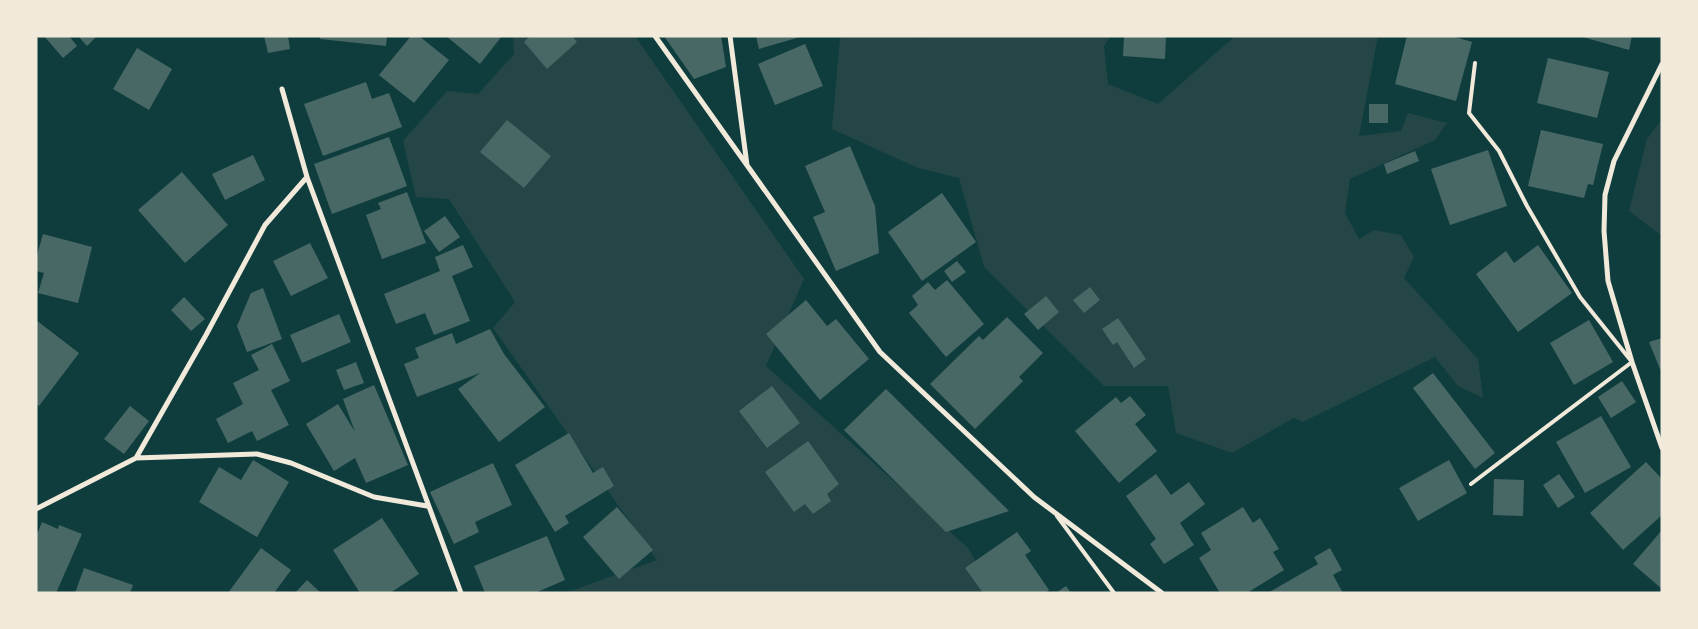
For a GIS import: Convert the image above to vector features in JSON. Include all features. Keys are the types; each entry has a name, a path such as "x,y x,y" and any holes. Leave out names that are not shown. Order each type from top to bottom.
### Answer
{"street":[{"path":"655,36 880,352 1027,490 1162,593"},
{"path":"730,36 747,166"},
{"path":"1662,64 1614,161 1605,195 1604,231 1608,281 1632,362 1662,448"},
{"path":"282,89 307,177 460,593"},
{"path":"136,458 206,335 264,225 307,177"},
{"path":"36,509 136,458 257,454 291,463 374,497 427,506"}],"lane":[{"path":"1471,484 1632,362 1580,297 1527,206 1499,151 1468,113 1475,63"},
{"path":"1053,510 1114,593"}],"shaded area":[{"path":"513,36 635,36 804,279 766,366 968,548 994,593 565,593 657,560 493,328 515,302 449,199 416,197 403,141 447,91 478,94 514,54"},
{"path":"852,36 917,36 920,38 924,36 1111,36 1104,46 1108,84 1158,104 1235,36 1378,36 1359,136 1401,131 1408,113 1447,123 1435,140 1350,179 1345,213 1359,239 1374,230 1401,235 1414,257 1404,278 1478,359 1483,398 1458,386 1435,357 1303,422 1294,418 1232,453 1176,433 1168,386 1104,386 984,267 959,178 918,168 832,129 840,38"},
{"path":"1662,119 1662,236 1629,211 1647,139"}],"building":[{"path":"44,36 69,36 77,46 63,58"},
{"path":"78,36 97,36 87,46"},
{"path":"264,36 288,36 290,49 268,53"},
{"path":"320,36 387,36 386,46 320,39"},
{"path":"411,36 419,36 449,60 414,103 379,75"},
{"path":"446,36 502,36 480,64"},
{"path":"530,36 572,36 577,42 547,69 524,42"},
{"path":"664,36 721,36 726,67 694,79"},
{"path":"756,36 800,36 800,37 759,49"},
{"path":"1124,36 1166,36 1165,59 1123,56"},
{"path":"1407,36 1452,36 1472,42 1456,101 1395,84"},
{"path":"1579,36 1632,36 1629,50"},
{"path":"805,44 823,86 775,105 758,64"},
{"path":"137,48 172,69 149,110 113,89"},
{"path":"1548,58 1609,72 1597,118 1537,103"},
{"path":"366,82 372,99 389,93 402,127 323,156 304,104"},
{"path":"1369,104 1388,104 1388,123 1369,123"},
{"path":"507,120 551,156 524,188 480,152"},
{"path":"1541,130 1603,144 1593,185 1588,184 1584,198 1528,186"},
{"path":"389,137 407,186 332,214 314,164"},
{"path":"850,146 875,206 879,253 836,271 813,217 825,212 805,166"},
{"path":"1488,150 1507,206 1450,225 1431,169"},
{"path":"1415,151 1419,161 1387,174 1384,164"},
{"path":"253,155 265,180 225,200 212,174"},
{"path":"182,172 228,225 185,263 138,210"},
{"path":"407,192 426,243 382,259 366,215 381,209 378,203"},
{"path":"942,193 976,242 922,281 888,232"},
{"path":"445,216 460,237 439,252 424,231"},
{"path":"43,234 92,247 78,303 38,293 44,273 36,271 36,259"},
{"path":"310,243 328,278 291,296 273,261"},
{"path":"463,245 473,267 452,276 470,321 434,335 425,313 396,324 384,294 440,271 435,257"},
{"path":"1538,245 1572,293 1518,332 1476,274 1506,251 1514,263"},
{"path":"957,261 966,272 952,282 944,271"},
{"path":"947,280 984,324 946,357 909,313 918,305 912,296 928,282 935,290"},
{"path":"1090,287 1100,300 1084,313 1073,300"},
{"path":"263,288 282,339 247,352 237,326 251,293"},
{"path":"1046,296 1059,312 1038,330 1024,314"},
{"path":"184,297 205,319 191,331 171,310"},
{"path":"806,300 827,326 836,319 869,359 820,400 766,334"},
{"path":"339,314 351,342 302,363 290,335"},
{"path":"1007,317 1043,353 1019,377 1023,381 975,429 930,384 979,336 983,340"},
{"path":"1118,318 1146,359 1134,368 1117,342 1113,345 1102,329"},
{"path":"36,320 79,353 39,406 36,404"},
{"path":"1589,320 1613,362 1574,385 1550,343"},
{"path":"490,329 504,354 545,407 499,442 458,389 480,373 417,397 404,364 419,358 415,348 452,333 456,344"},
{"path":"1662,338 1662,374 1649,342"},
{"path":"272,344 290,381 271,390 289,425 257,441 252,431 228,443 216,419 243,404 233,383 259,370 251,355"},
{"path":"356,362 364,383 344,390 336,370"},
{"path":"1433,373 1495,453 1475,469 1413,388"},
{"path":"1622,381 1636,402 1611,418 1598,397"},
{"path":"374,385 408,465 366,483 355,458 334,471 306,424 338,404 355,432 343,399"},
{"path":"772,386 800,423 767,448 739,411"},
{"path":"886,389 1009,511 946,532 844,430"},
{"path":"1130,396 1146,415 1135,424 1157,451 1119,483 1075,431 1116,397 1121,403"},
{"path":"130,406 149,421 124,454 104,439"},
{"path":"1601,416 1631,467 1585,493 1556,442"},
{"path":"569,433 593,473 603,467 614,486 565,516 569,523 555,532 515,465"},
{"path":"808,441 839,484 827,494 831,501 813,514 805,504 794,512 765,472"},
{"path":"253,460 289,482 257,537 199,502 219,467 241,480"},
{"path":"1449,460 1467,493 1418,521 1399,488"},
{"path":"1646,462 1662,479 1662,515 1623,550 1590,513"},
{"path":"493,463 512,505 475,522 479,532 454,544 430,492"},
{"path":"1156,474 1171,495 1189,482 1205,504 1180,523 1194,545 1164,564 1150,544 1156,539 1126,496"},
{"path":"1559,474 1575,497 1558,508 1543,485"},
{"path":"1494,479 1524,480 1523,516 1493,515"},
{"path":"617,507 653,550 619,579 583,537"},
{"path":"1243,507 1253,523 1260,518 1279,549 1273,552 1284,570 1247,593 1220,593 1199,558 1211,550 1201,533"},
{"path":"382,518 419,574 390,593 360,593 333,550"},
{"path":"42,522 58,529 59,525 82,534 56,593 36,593 36,531 38,532"},
{"path":"1662,530 1662,589 1633,564"},
{"path":"1017,532 1031,551 1025,555 1049,590 1046,593 983,593 965,568"},
{"path":"547,536 565,580 535,593 485,593 474,566"},
{"path":"261,548 291,570 274,593 228,593"},
{"path":"1330,548 1342,570 1333,575 1343,593 1268,593 1318,564 1314,557"},
{"path":"84,568 133,585 130,593 75,593"},
{"path":"307,580 321,593 295,593"},
{"path":"1066,586 1071,593 1056,593"}]}
